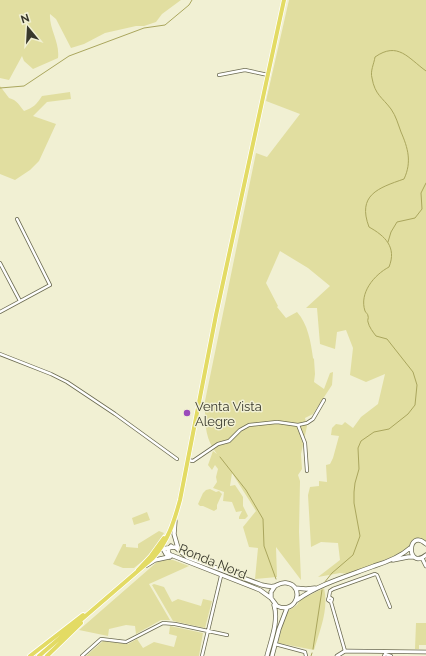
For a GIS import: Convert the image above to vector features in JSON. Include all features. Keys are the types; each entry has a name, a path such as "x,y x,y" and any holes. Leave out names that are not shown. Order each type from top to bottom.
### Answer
{"highway":[{"path":"39,656 143,568 162,548 172,527 176,514 216,315 284,0"},
{"path":"73,627 156,551 164,539 173,517 186,465"},
{"path":"47,656 98,607"},
{"path":"30,656 93,608"}],"main road":[{"path":"176,514 174,534 178,549"},
{"path":"164,539 162,548 169,557"},
{"name":"Ronda Nord","path":"287,608 292,606 307,593 399,556 410,548 413,543 418,541 426,543"},
{"path":"156,551 171,546"},
{"name":"Ronda Nord","path":"271,598 260,590 177,558 169,554 168,550 171,546 178,549 186,556 262,585 275,586 282,582 286,582 295,588 306,589 328,584"},
{"path":"410,548 414,557"},
{"path":"422,558 426,555"},
{"path":"143,568 155,560 169,557 177,558"},
{"name":"Ronda Nord","path":"380,564 400,558 422,558"},
{"path":"267,656 276,614 271,598 275,586"},
{"path":"295,588 297,596 296,601"},
{"path":"272,656 279,629 287,608 281,608 274,604"}],"street":[{"path":"219,75 245,70 268,75"},
{"path":"0,312 50,285 17,219"},
{"path":"0,263 20,301"},
{"path":"0,354 68,382 177,459"},
{"path":"187,460 193,461 218,444 229,441 240,430 249,425 277,422 298,425 308,422 313,419 324,400"},
{"path":"298,425 305,443 307,471"},
{"path":"422,558 426,566"},
{"path":"345,651 331,602 332,599 329,597 330,591 375,574 390,607"},
{"path":"202,656 221,576"},
{"path":"82,656 101,640 126,642 163,623 175,624 226,635"},
{"path":"275,644 305,652 306,656"},
{"path":"337,656 345,651 362,653 380,651 391,656"},
{"path":"385,654 426,652"}],"shaded area":[{"path":"0,0 181,0 162,14 156,22 144,26 136,26 105,33 84,44 71,48 56,19 50,14 58,58 33,69 24,61 22,56 9,80 0,78"},
{"path":"289,0 426,0 426,541 416,539 412,541 407,549 394,556 349,574 340,573 318,577 340,560 338,543 321,542 311,547 308,495 310,487 319,486 319,481 327,482 326,465 330,464 333,458 339,436 331,435 332,428 336,424 342,425 345,422 353,428 361,417 378,404 385,374 366,382 350,375 353,348 346,330 337,332 335,349 320,344 317,308 306,308 330,286 308,268 280,251 266,283 278,306 277,307 286,318 297,312 304,322 314,359 314,382 324,389 330,373 333,372 332,385 313,414 305,418 307,426 301,454 302,469 298,475 300,481 299,532 301,580 276,547 277,577 255,579 258,548 249,547 243,527 256,511 232,473 230,486 235,485 243,497 243,506 248,516 245,519 239,519 242,511 236,512 232,502 223,501 224,492 213,488 217,482 216,477 218,469 215,465 212,470 208,465 213,451 217,454 207,435 205,415 205,401 256,153 267,157 300,114 266,101"},
{"path":"0,86 9,98 16,101 24,111 30,109 42,96 70,92 71,99 47,102 33,116 56,124 39,161 30,170 15,180 0,174"},
{"path":"210,489 216,492 219,491 222,494 217,505 217,509 214,511 198,504 203,493"},
{"path":"147,512 150,520 134,525 132,518"},
{"path":"159,531 164,533 157,544 151,552 134,568 123,568 113,564 123,544 126,544 126,547 138,548 138,544"},
{"path":"173,560 189,566 149,584 170,620 161,620 136,634 135,626 126,625 109,629 108,636 79,630 157,562"},
{"path":"154,584 164,587 172,602 178,599 201,606 203,599 212,601 205,628 173,621 152,585"},
{"path":"324,588 325,612 314,650 278,643 284,619 288,611 297,605 300,600"},
{"path":"416,623 426,623 426,645 419,645 419,649 415,649"},
{"path":"170,626 203,633 199,656 86,656 103,641 128,644 137,639 143,648 154,642 174,647 177,636 169,634"}],"waterway":[{"path":"0,88 24,86 69,56 144,28 165,25 189,5 192,0"},
{"path":"324,583 332,573 353,555 360,536 354,503 354,492 359,469 358,448 361,441 374,432 389,429 408,414 415,405 417,385 413,372 387,339 376,336 369,326 368,315 365,311 364,298 366,291 373,280 383,270 389,267 392,254 388,243 384,238 369,227 366,216 366,207 372,194 386,186 404,179 408,167 406,144 396,117 379,95 373,84 371,73 375,57 383,52 396,51 402,53 426,71"},
{"path":"388,242 391,232 397,222 415,218 422,209 421,193 426,183"},
{"path":"220,457 246,490 263,519 264,546 276,579"},
{"path":"313,649 322,590"}],"place":[{"name":"Venta Vista Alegre","path":"187,413"}]}
